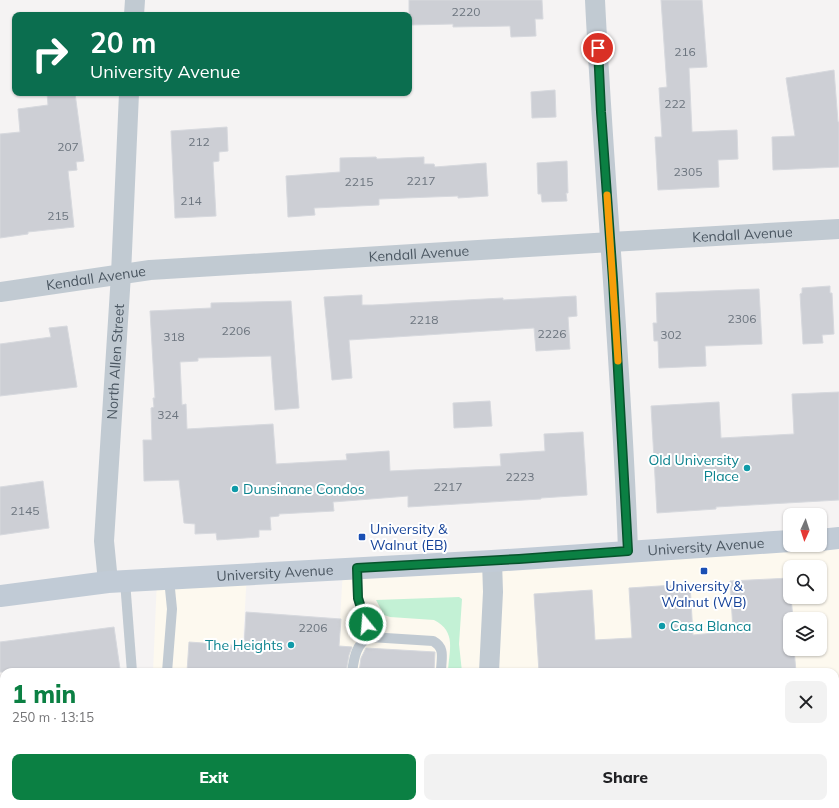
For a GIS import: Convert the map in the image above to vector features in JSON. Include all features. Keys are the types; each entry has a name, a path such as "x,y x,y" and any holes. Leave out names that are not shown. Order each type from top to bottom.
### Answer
{"street":[{"path":"134,12 135,0"},
{"path":"595,0 601,112 611,242 628,551"},
{"name":"North Allen Street","path":"116,582 104,541 121,274 129,96"},
{"name":"Kendall Avenue","path":"0,292 156,270 611,242 839,230"},
{"path":"827,539 839,538"},
{"name":"University Avenue","path":"0,596 116,582 492,561 783,541"},
{"path":"489,668 493,592 492,561"}],"lane":[{"path":"357,568 358,598 370,637"},
{"path":"167,668 172,608 169,579"},
{"path":"116,582 131,668"},
{"path":"353,668 356,651 362,642 370,637 433,641 439,644 442,650 440,668"}],"shaded area":[{"path":"839,538 839,668 337,668 343,569 783,545 783,552 827,552 827,542"},
{"path":"247,574 241,668 153,668 157,579"}],"green space":[{"path":"459,597 462,599 459,644 462,668 448,668 450,649 449,636 441,625 434,620 390,617 384,615 376,600"}],"building":[{"path":"409,0 542,0 543,19 535,19 536,36 511,37 510,26 453,27 453,24 412,25 412,12 409,12"},
{"path":"661,0 702,0 707,67 689,68 692,132 737,130 738,159 718,160 719,187 658,190 655,137 662,137 659,88 667,87"},
{"path":"834,70 839,122 839,167 773,170 772,137 795,136 786,78"},
{"path":"555,90 556,117 532,118 531,92"},
{"path":"47,96 75,96 84,161 76,162 77,170 68,171 74,227 28,232 28,234 0,238 0,134 20,132 18,109 48,105"},
{"path":"227,127 228,151 219,152 219,161 213,162 216,216 175,218 171,131"},
{"path":"376,157 377,159 424,157 424,164 434,164 435,167 486,163 488,196 379,199 379,205 314,208 315,215 288,217 286,176 340,172 340,158"},
{"path":"567,161 567,201 542,202 541,194 538,194 537,163"},
{"path":"830,286 830,293 832,293 834,334 822,335 823,343 803,344 800,294 802,293 802,288"},
{"path":"759,289 762,344 705,346 706,366 659,368 658,341 654,341 653,323 657,323 656,293"},
{"path":"362,295 362,305 576,296 577,316 568,317 570,349 536,351 534,328 349,340 352,378 332,380 324,297"},
{"path":"291,301 299,408 275,410 271,356 198,358 198,361 180,362 182,405 186,404 187,429 273,424 276,464 347,460 346,454 389,451 390,471 501,466 500,454 545,451 544,434 583,432 587,495 408,507 408,496 333,502 334,511 279,514 279,516 270,517 271,530 259,530 259,537 217,540 216,533 195,534 195,524 184,523 179,480 144,481 143,440 152,440 151,408 154,407 153,398 155,398 150,311 211,308 211,303"},
{"path":"67,326 77,387 0,396 0,344 51,337 49,328"},
{"name":"Old University Place","path":"839,392 839,500 716,507 716,509 657,513 651,406 719,402 721,438 794,434 792,394"},
{"path":"490,401 492,426 454,428 453,403"},
{"path":"43,481 49,528 0,535 0,487"},
{"name":"Casa Blanca","path":"783,578 783,604 792,604 792,612 783,612 783,656 795,656 796,668 539,668 534,594 592,590 595,640 632,638 629,588 690,584 693,635 733,631 730,581"},
{"name":"The Heights","path":"246,612 341,619 339,646 352,647 347,668 187,668 189,642 244,646"},
{"path":"114,627 120,668 0,668 0,642"},
{"path":"366,648 435,652 434,668 360,668 361,658"}],"slow traffic":[{"path":"607,195 618,361"}],"place":[{"name":"Old University Place","path":"747,468"},
{"name":"Dunsinane Condos","path":"235,489"},
{"name":"University & Walnut (EB)","path":"362,537"},
{"name":"University & Walnut (WB)","path":"704,571"},
{"name":"Casa Blanca","path":"662,626"},
{"name":"The Heights","path":"291,645"}],"route":[{"path":"366,624 358,598 357,568 602,554 628,551 627,514 598,48"}]}
